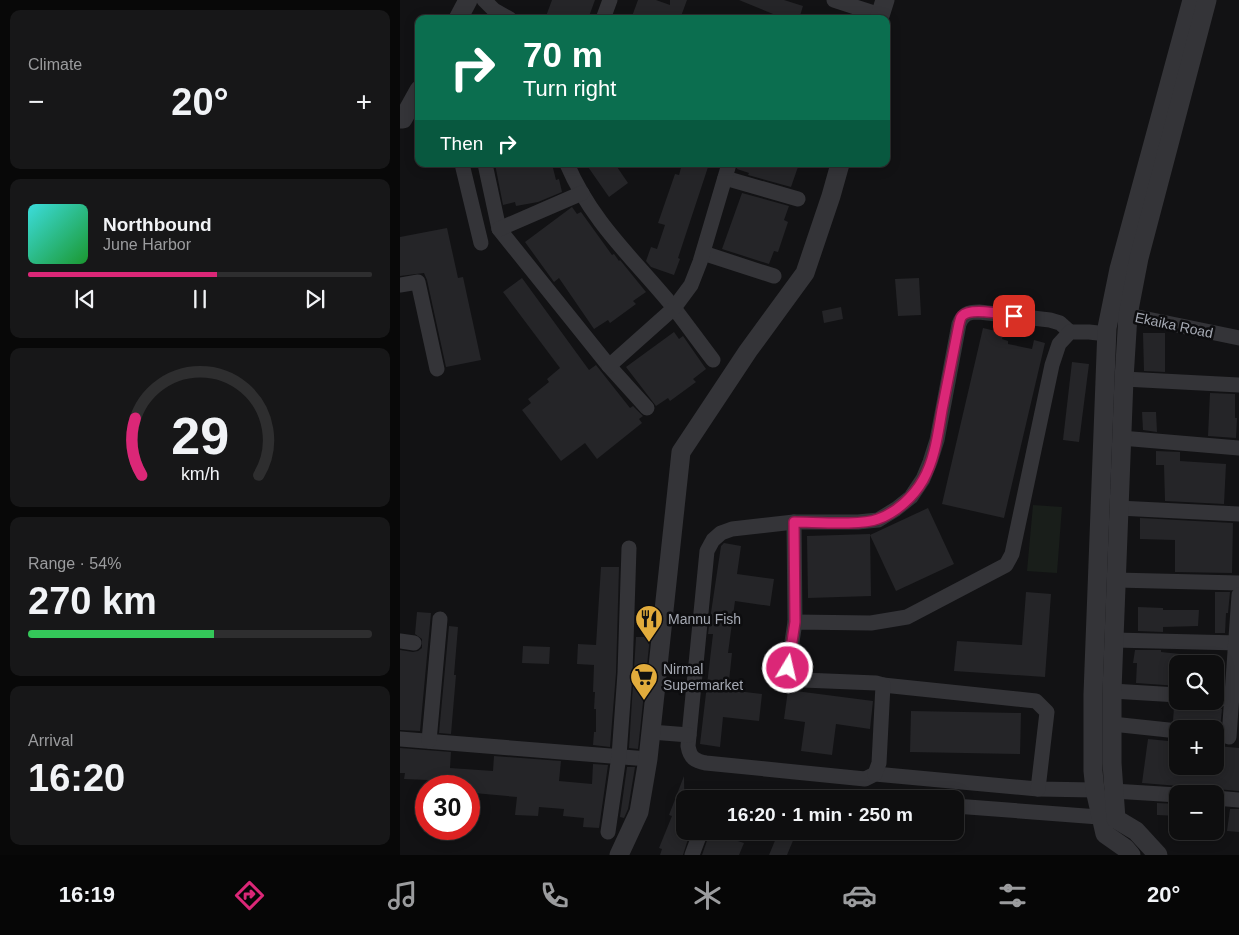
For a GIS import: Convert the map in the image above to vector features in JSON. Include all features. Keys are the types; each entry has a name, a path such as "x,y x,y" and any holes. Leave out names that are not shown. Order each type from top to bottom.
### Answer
{"street":[{"path":"460,15 468,0"},
{"path":"484,0 494,10 503,15"},
{"path":"604,15 610,0"},
{"path":"834,0 881,11"},
{"path":"1104,791 1093,771 1093,694 1109,314 1119,269 1192,0"},
{"path":"1131,855 1125,848 1105,834 1108,818 1104,791 1112,724 1118,508 1128,315 1139,258 1207,0"},
{"path":"400,119 403,118 415,97"},
{"path":"463,167 481,243"},
{"path":"486,167 499,229 609,366 647,408"},
{"path":"569,167 582,193 602,226 674,308 713,360"},
{"path":"620,855 639,812 648,759 681,452 748,351 805,273 839,167"},
{"path":"609,366 674,308 691,285 703,253 727,171 798,199"},
{"path":"499,229 582,193"},
{"path":"703,253 774,276"},
{"path":"400,285 418,282 437,369"},
{"path":"1107,334 1070,332 1060,323 1050,320 968,312 962,316 959,324 937,440 923,479 911,497 878,520 858,522 794,522 732,529 721,533 713,540 707,551 689,735 689,755 695,761 706,764 865,779 875,774 1038,789 1169,795"},
{"name":"Ekaika Road","path":"1109,314 1128,315 1239,338"},
{"path":"795,622 871,623 907,617 1006,565 1012,554 1052,365 1059,344 1070,332"},
{"path":"1124,380 1239,385"},
{"path":"1121,438 1239,448"},
{"path":"1118,508 1239,514"},
{"path":"794,522 795,622 788,668 795,677 803,680 876,683 1036,701 1047,712 1038,789"},
{"path":"608,832 619,756 625,673 629,548"},
{"path":"1116,580 1239,583"},
{"path":"1228,736 1237,642 1239,595"},
{"path":"430,741 440,619"},
{"path":"1114,640 1237,642"},
{"path":"875,774 879,764 883,685"},
{"path":"1112,691 1169,694"},
{"path":"1224,699 1232,699"},
{"path":"1112,724 1169,730"},
{"path":"651,732 689,735"},
{"path":"400,739 648,759"},
{"path":"1224,799 1239,800"},
{"path":"964,807 1108,818 1136,831 1158,855"},
{"path":"692,855 698,840"}],"shaded area":[{"path":"1033,505 1062,507 1057,573 1027,571"}],"building":[{"path":"552,0 595,0 589,15 546,15"},
{"path":"638,0 656,0 670,5 670,0 687,0 681,15 632,15"},
{"path":"739,0 784,0 803,6 800,15 776,15"},
{"path":"496,167 553,167 556,180 559,179 562,192 538,202 516,206 515,202 503,205"},
{"path":"588,167 617,167 628,183 609,197"},
{"path":"681,167 708,167 674,275 651,267 646,261 651,247 657,249 665,225 658,223 675,174 679,175"},
{"path":"737,167 798,167 791,187 748,175 749,173 737,169"},
{"path":"742,193 789,206 784,220 788,222 778,252 774,251 769,264 722,249"},
{"path":"572,207 577,214 581,212 612,255 614,254 620,260 646,292 633,301 636,304 610,323 608,320 594,329 559,278 554,282 525,242"},
{"path":"447,228 458,278 463,277 481,360 446,367 424,273 400,276 400,237"},
{"path":"522,278 589,370 596,365 630,408 633,406 643,416 639,419 642,423 597,459 585,443 561,461 522,410 531,403 528,399 549,382 547,379 560,368 503,292"},
{"path":"919,278 921,315 898,316 895,279"},
{"path":"841,307 843,319 824,323 822,311"},
{"path":"983,328 1004,333 1002,339 1008,341 1008,344 1032,349 1034,340 1045,343 1004,518 942,504"},
{"path":"674,332 679,339 683,336 706,369 693,379 696,382 670,401 668,398 656,406 626,367"},
{"path":"1143,333 1165,333 1165,372 1144,371"},
{"path":"1072,362 1089,364 1079,442 1063,440"},
{"path":"1210,393 1235,394 1236,438 1208,436"},
{"path":"1142,412 1156,412 1157,432 1143,430"},
{"path":"1156,451 1180,452 1180,461 1226,464 1224,504 1165,501 1164,465 1156,465"},
{"path":"928,508 954,564 896,591 870,535"},
{"path":"1140,518 1233,523 1232,573 1175,572 1175,540 1140,539"},
{"path":"870,534 871,596 808,598 807,536"},
{"path":"724,543 741,546 737,574 774,579 770,606 735,601 728,653 732,653 728,690 762,694 759,721 723,717 720,747 700,744 713,634 708,634 721,546"},
{"path":"601,567 619,567 616,673 610,747 593,745 594,732 596,732 595,692 593,692 594,665 577,664 578,644 596,645"},
{"path":"1026,592 1051,594 1045,677 954,671 957,641 1022,645"},
{"path":"1215,592 1230,592 1225,633 1215,633"},
{"path":"1138,607 1163,608 1163,610 1199,610 1198,626 1163,627 1163,632 1138,631"},
{"path":"417,612 431,613 420,731 400,730 400,650 413,652 422,648 422,639 415,634"},
{"path":"449,626 458,627 451,734 439,733"},
{"path":"636,637 650,637 638,749 629,748"},
{"path":"523,646 550,647 549,664 522,663"},
{"path":"1135,650 1161,650 1161,652 1190,655 1169,655 1169,685 1136,683 1137,663 1133,663"},
{"path":"788,690 873,701 870,729 836,724 832,755 801,751 805,722 784,719"},
{"path":"1174,710 1222,710 1221,720 1173,720"},
{"path":"911,711 1021,713 1020,754 910,752"},
{"path":"1148,739 1169,741 1169,775 1224,775 1224,747 1239,748 1239,791 1224,790 1224,785 1169,785 1142,783"},
{"path":"400,748 451,752 450,768 493,771 494,756 561,761 559,781 592,784 593,764 608,765 599,828 583,827 584,818 563,816 564,809 539,807 538,816 515,815 517,797 480,794 480,775 415,775 415,779 404,779 405,773 400,773"},
{"path":"627,767 635,767 628,809 624,818 620,817"},
{"path":"684,776 684,790 679,790"},
{"path":"676,797 676,840 688,840 683,855 660,855 662,849 659,848 672,816 669,815"},
{"path":"1157,803 1169,804 1169,816 1157,815"},
{"path":"1230,809 1239,809 1239,832 1227,831"},
{"path":"707,840 735,840 744,843 739,855 702,855"},
{"path":"775,840 793,840 787,855 769,855"}],"place":[{"name":"Mannu Fish","path":"649,643"},
{"name":"Nirmal Supermarket","path":"644,701"}],"route":[{"path":"788,668 795,622 794,522 858,522 878,520 911,497 923,479 937,440 962,316 968,312 1014,316"}]}
